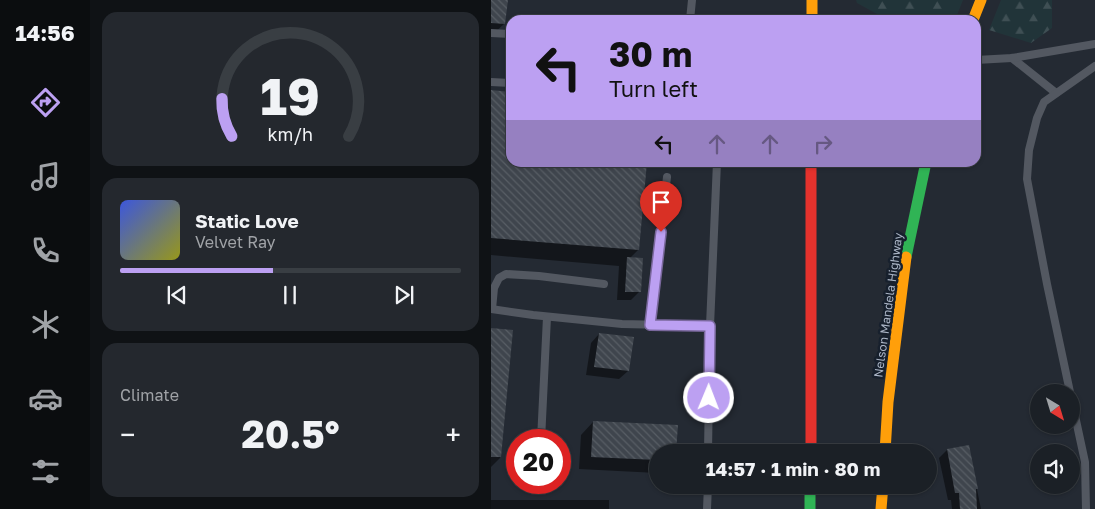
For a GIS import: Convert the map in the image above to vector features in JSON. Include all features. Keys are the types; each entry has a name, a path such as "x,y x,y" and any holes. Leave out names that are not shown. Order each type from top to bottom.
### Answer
{"highway":[{"path":"812,0 812,15"},
{"path":"975,15 981,0"},
{"path":"811,167 811,444"},
{"name":"Nelson Mandela Highway","path":"885,444 888,402 906,259 925,167"},
{"path":"810,509 811,494"},
{"path":"881,509 882,494"}],"lane":[{"path":"690,15 692,0"},
{"path":"491,32 506,34"},
{"path":"981,60 1012,58 1095,44"},
{"path":"1012,58 1056,92"},
{"path":"1068,384 1027,179 1029,150 1037,118 1044,102 1095,66"},
{"path":"491,82 506,83"},
{"path":"708,444 710,326 717,167"},
{"path":"650,325 667,177"},
{"path":"604,284 506,274 499,278 494,288 491,309 547,317 622,324 710,326"},
{"path":"542,429 547,317"},
{"path":"1079,434 1085,462 1086,509"},
{"path":"707,494 707,509"}],"green space":[{"path":"856,0 963,0 957,15 879,15 857,3"},
{"path":"1001,0 1052,0 1052,28 1031,43 989,30"}],"building":[{"path":"491,0 508,0 505,24 491,23"},
{"path":"491,90 506,92 506,167 647,167 639,250 491,238"},
{"path":"627,257 643,258 641,292 625,292"},
{"path":"491,328 513,330 501,457 491,457"},
{"path":"599,333 634,337 629,371 594,367"},
{"path":"593,421 678,425 677,444 649,444 649,460 591,457"},
{"path":"969,445 978,489 976,489 977,509 960,509 959,493 955,493 947,449"}],"traffic: fast":[{"path":"906,257 925,167"},
{"path":"810,494 810,509"}],"traffic: slow":[{"path":"812,0 812,15"},
{"path":"975,15 981,0"},
{"path":"885,444 888,402 906,257"},
{"path":"881,509 882,494"}],"traffic: jam":[{"path":"811,167 811,444"}],"route":[{"path":"661,232 650,325 710,326 709,398"}]}
